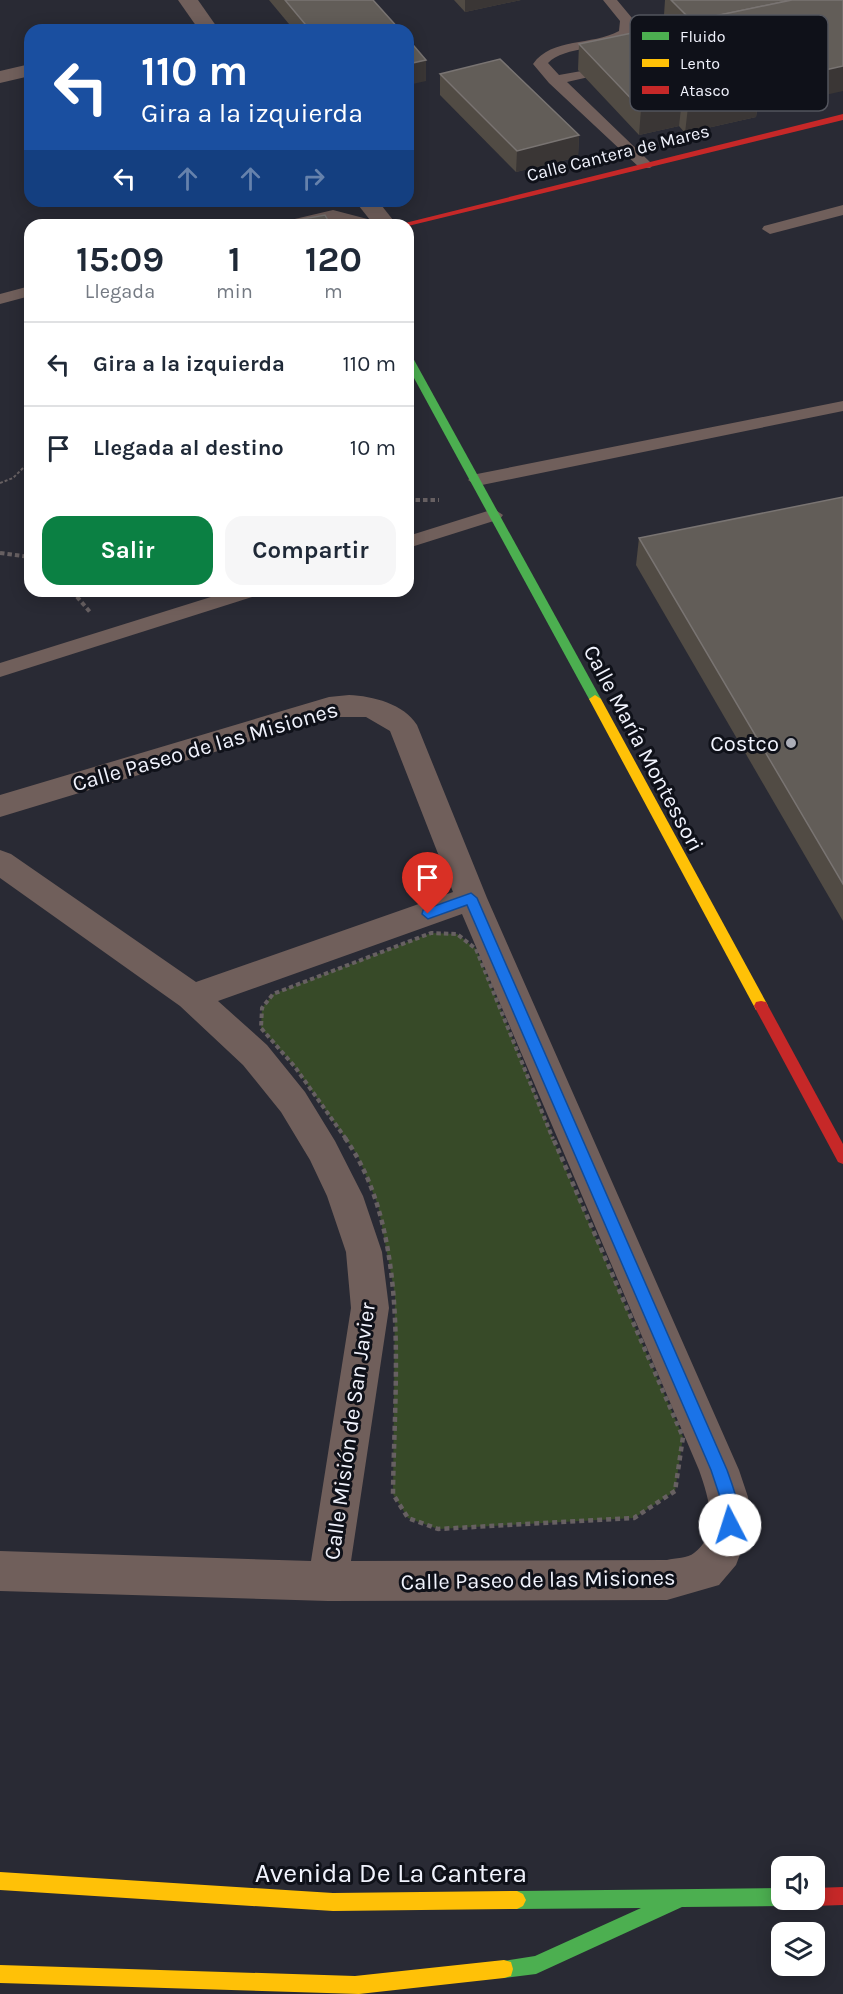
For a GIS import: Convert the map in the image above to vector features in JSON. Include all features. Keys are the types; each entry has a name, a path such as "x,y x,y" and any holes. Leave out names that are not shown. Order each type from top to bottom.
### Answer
{"street":[{"path":"188,0 200,24"},
{"path":"0,77 24,71"},
{"name":"Calle Cantera de Mares","path":"414,222 843,117"},
{"path":"371,207 381,219"},
{"name":"Calle María Montessori","path":"414,369 477,480 843,1158"},
{"name":"Calle Paseo de las Misiones","path":"0,806 329,707 351,704 370,707 387,713 402,725 471,898 719,1470 728,1497 730,1525 722,1551 705,1571 667,1580 328,1581 0,1571"},
{"name":"Calle Misión de San Javier","path":"0,862 192,997 255,1055 292,1102 323,1151 345,1196 364,1252 370,1308 328,1581"},
{"path":"192,997 471,898"},
{"name":"Avenida De La Cantera","path":"0,1881 333,1902 771,1897"},
{"path":"825,1897 843,1896"},
{"path":"0,1974 355,1984 536,1965 685,1897"}],"lane":[{"path":"610,0 627,21 626,33 608,41 548,54 540,64 554,80 645,165"},
{"path":"554,80 628,64"},
{"path":"770,229 843,210"},
{"path":"315,219 333,215 349,219"},
{"path":"0,299 24,293"},
{"path":"477,480 843,406"},
{"path":"414,540 494,515"},
{"path":"0,670 232,597"}],"path":[{"path":"0,483 13,478 24,467"},
{"path":"414,500 447,500"},
{"path":"0,553 24,556"},
{"path":"77,597 92,614"},
{"path":"431,933 457,934 476,949 560,1156 683,1437 675,1491 634,1518 438,1529 408,1518 393,1494 395,1295 378,1205 358,1156 295,1067 261,1028 262,1008 273,994 431,933"}],"green space":[{"path":"431,933 457,934 476,949 560,1156 683,1437 675,1491 634,1518 438,1529 408,1518 393,1494 395,1295 378,1205 358,1156 295,1067 261,1028 262,1008 273,994"}],"building":[{"path":"285,0 373,0 395,24 305,24"},
{"path":"671,0 792,0 721,15 686,15"},
{"path":"792,0 843,0 843,66 828,69 828,15 719,15"},
{"path":"630,33 630,97 579,44"},
{"path":"414,46 426,60 414,63"},
{"path":"500,59 579,135 517,151 440,74"},
{"path":"325,215 327,219 303,219"},
{"name":"Costco","path":"843,497 843,884 639,538"}],"traffic: fast":[{"path":"414,369 595,699"},
{"path":"517,1900 771,1897"},
{"path":"504,1969 536,1965 675,1902"}],"traffic: slow":[{"path":"595,699 761,1006"},
{"path":"0,1881 333,1902 517,1900"},
{"path":"0,1974 355,1985 504,1969"}],"traffic: jam":[{"path":"414,222 843,117"},
{"path":"761,1006 843,1158"},
{"path":"825,1897 843,1896"}],"place":[{"name":"Costco","path":"791,743"}],"route":[{"path":"428,914 471,898 719,1470 728,1497 730,1525"}]}
